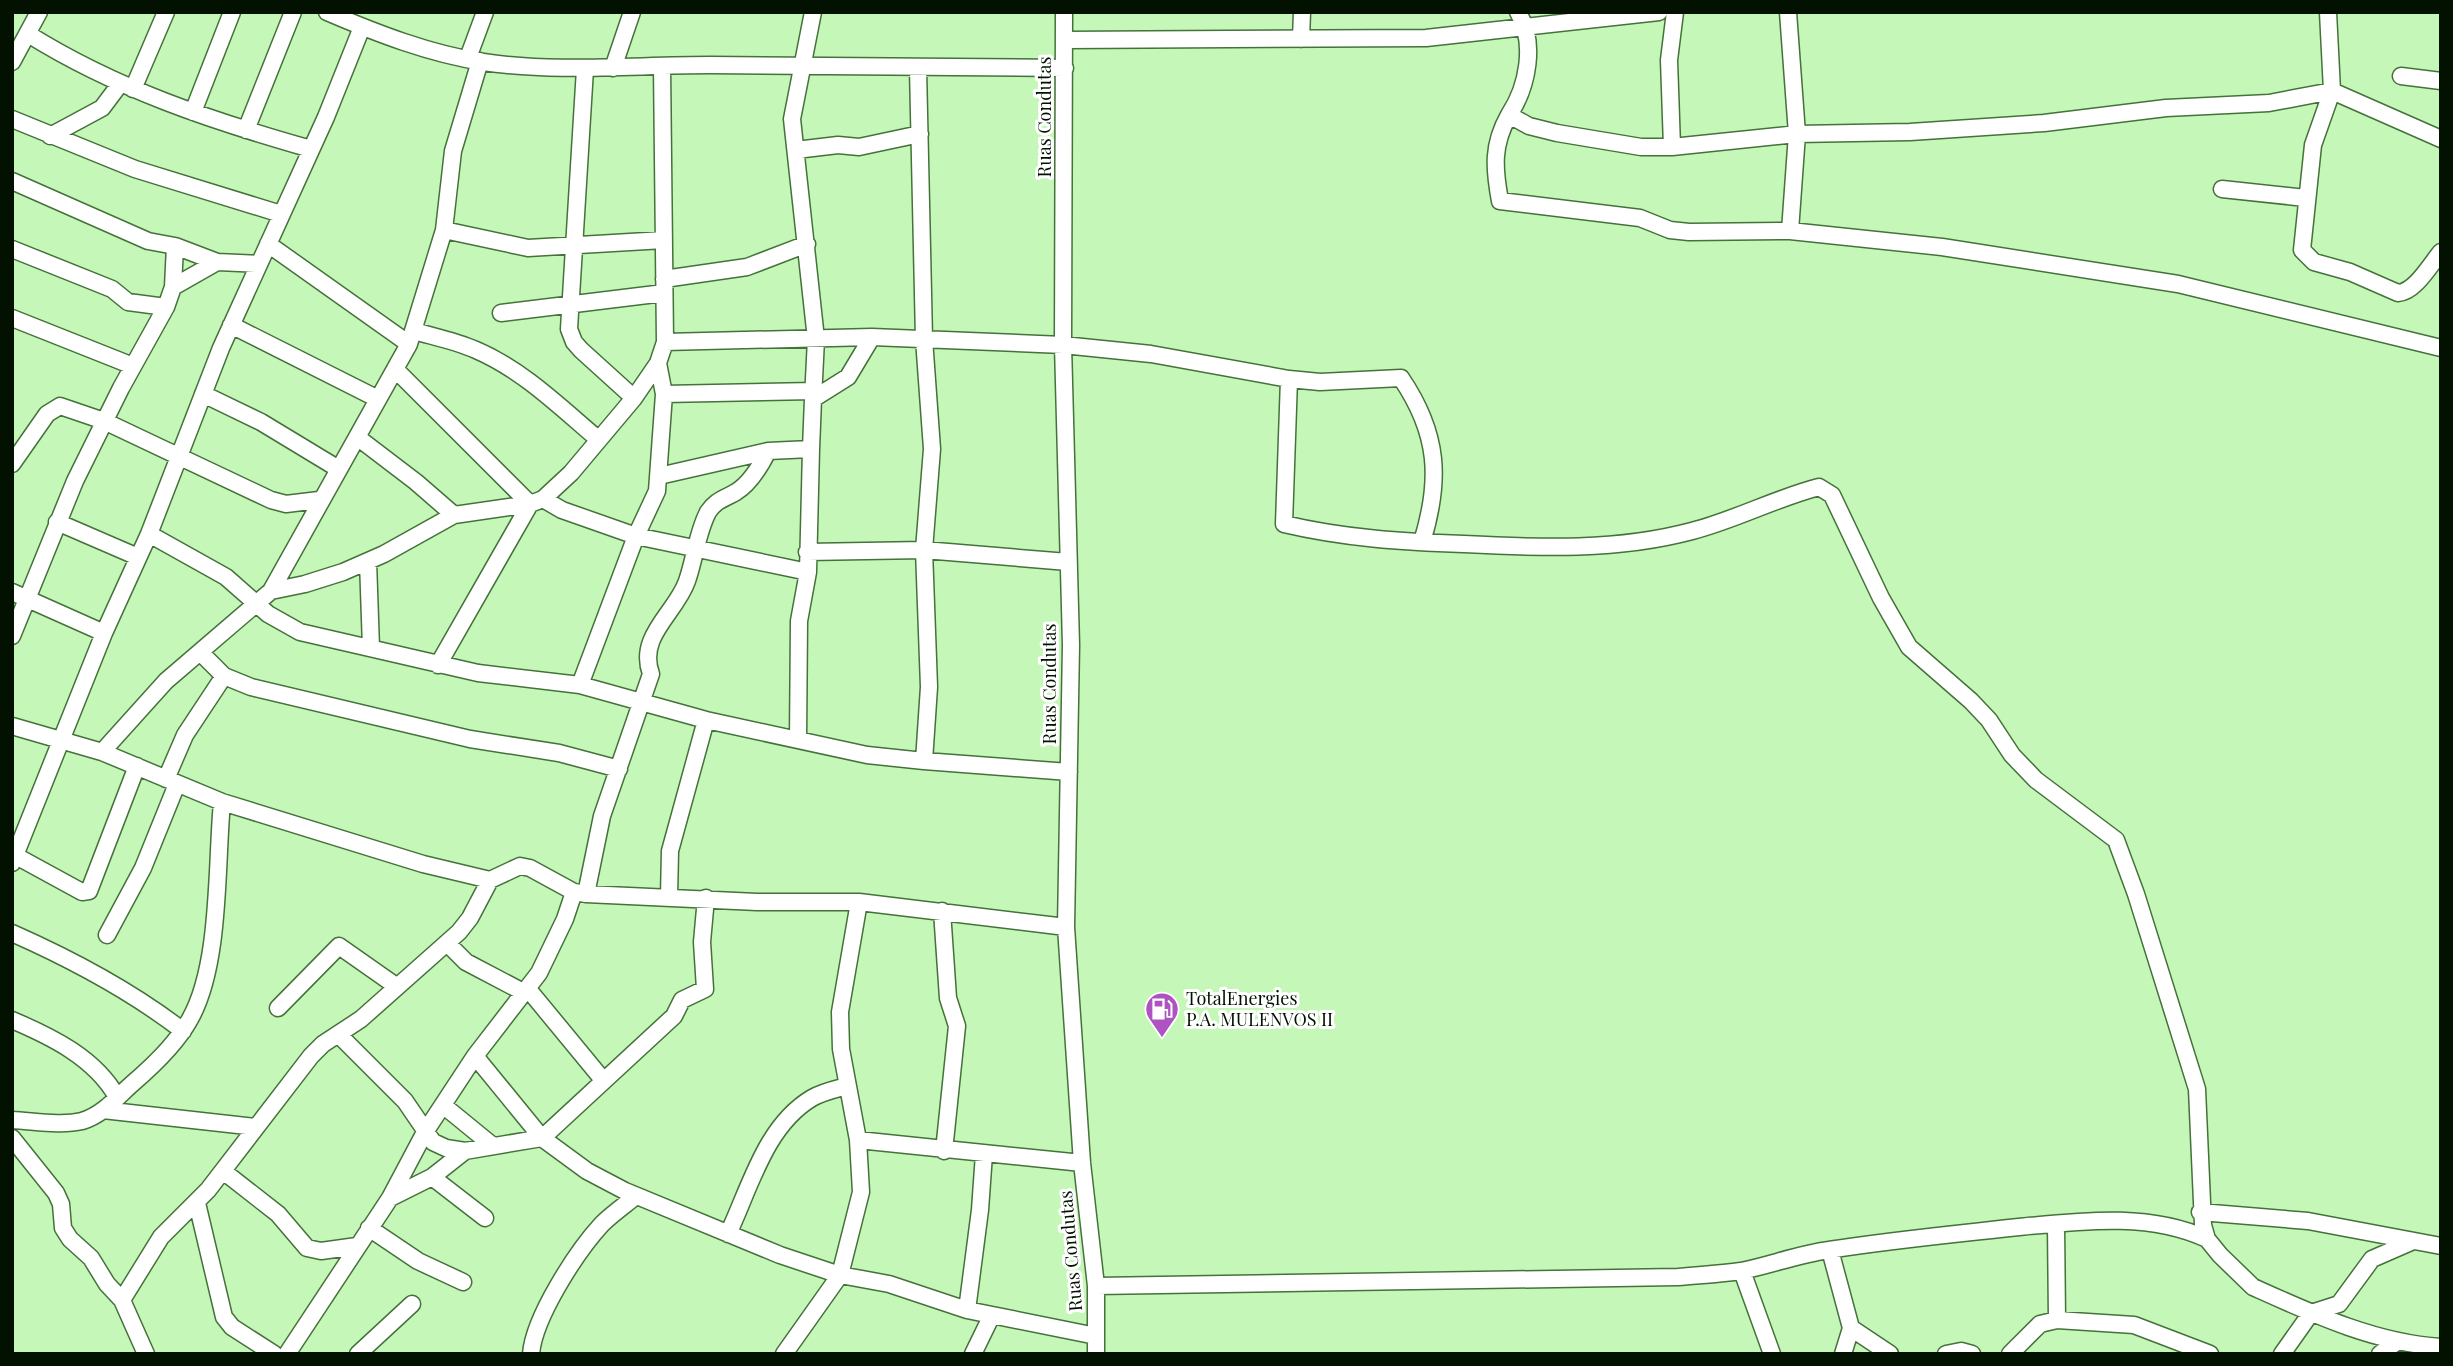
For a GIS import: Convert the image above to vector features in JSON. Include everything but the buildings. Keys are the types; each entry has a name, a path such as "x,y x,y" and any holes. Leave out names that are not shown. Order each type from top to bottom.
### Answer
{"street":[{"path":"12,62 39,12"},
{"path":"50,136 102,108 127,87 166,12"},
{"path":"193,112 232,12"},
{"path":"246,130 293,12"},
{"path":"327,12 362,27 474,60 585,69 662,66 1065,68"},
{"path":"102,752 166,681 271,591 319,500 395,369 411,337 444,230 453,152 485,12"},
{"path":"612,68 632,12"},
{"path":"798,740 799,621 808,572 816,339 792,119 813,12"},
{"name":"Ruas Condutas","path":"1064,12 1063,345 1071,645 1066,928 1082,1163 1096,1286 1096,1354"},
{"path":"1301,39 1302,12"},
{"path":"1064,40 1426,38 1522,20 1659,12"},
{"path":"1672,147 1669,60 1675,12"},
{"path":"1788,12 1797,134 1790,231"},
{"path":"2328,12 2332,91 2313,145 2302,250 2314,262 2350,272 2398,293 2411,287 2441,252"},
{"path":"1522,20 1523,90 1502,129 1494,160 1500,201 1640,218 1670,230 1689,232 1790,231 1942,247 2178,284 2441,348"},
{"path":"137,766 89,891 82,892 14,859 104,633 149,534 177,455 231,325 311,149 362,27"},
{"path":"29,33 68,58 127,87 246,130 311,149"},
{"path":"438,665 536,501 599,440 634,398 658,363 665,342 662,66"},
{"path":"918,68 924,339 932,449 924,550 929,687 924,761"},
{"path":"585,69 572,245 573,306 569,329 574,342 634,398"},
{"path":"2401,76 2441,81"},
{"path":"1509,115 1529,126 1557,133 1641,147 1672,147 1797,134 1910,132 2044,123 2153,109 2269,103 2332,91 2441,139"},
{"path":"12,118 50,136 146,173 281,214"},
{"path":"796,150 838,145 859,147 920,134"},
{"path":"12,181 122,232 175,246 217,262 259,264"},
{"path":"2222,189 2306,198"},
{"path":"444,230 520,247 664,240"},
{"path":"268,244 411,337 460,344 495,360 532,384 599,440"},
{"path":"501,313 573,306 664,286 747,267 807,244"},
{"path":"12,636 20,595 104,421 166,307 173,287 175,246"},
{"path":"12,249 112,289 128,302 166,307"},
{"path":"173,287 217,262"},
{"path":"12,318 133,366"},
{"path":"231,325 378,399"},
{"path":"664,394 813,395 848,377 872,337"},
{"path":"665,342 698,339 872,337 1063,345 1150,354 1289,379 1321,382 1401,378 1416,404 1432,455 1434,499 1422,542"},
{"path":"580,685 636,536 652,504 659,476 664,394 658,363"},
{"path":"395,369 536,501 636,536 808,572"},
{"path":"1289,379 1284,524 1323,533 1422,542 1577,549 1693,531 1819,487 1828,492 1881,598 1909,646 1971,701 1989,720 2012,755 2036,780 2116,840 2136,894 2197,1090 2200,1212 2207,1238"},
{"path":"203,394 261,422 337,468"},
{"path":"12,464 54,407 71,409 104,421 260,496 286,504 319,500"},
{"path":"356,437 416,482 454,515"},
{"path":"659,476 768,451 811,449"},
{"path":"310,1354 291,1349 390,1198 425,1124 444,1106 475,1056 526,991 580,893 651,674 647,659 654,636 663,616 681,595 701,528 712,506 747,482 768,451"},
{"path":"271,591 305,584 368,561 454,515 536,501"},
{"path":"286,504 307,527"},
{"path":"57,522 138,557"},
{"path":"149,534 226,576 277,621 299,632 478,673 580,685 706,720 867,755 1069,772"},
{"path":"807,552 924,550 1068,562"},
{"path":"368,561 371,648"},
{"path":"20,595 104,633"},
{"path":"200,652 224,676 251,687 433,730 559,753 619,769"},
{"path":"107,934 143,869 185,735 224,676"},
{"path":"669,897 670,851 706,720"},
{"path":"12,726 102,752 222,802 423,864 490,880"},
{"path":"12,1120 83,1121 103,1110 183,1031 205,983 214,918 222,802"},
{"path":"122,1300 161,1237 197,1203 311,1056 361,1019 447,943 470,918 490,880 520,866 530,868 580,893 757,902 859,902 1066,928"},
{"path":"338,1034 368,1062 425,1124 439,1146 465,1151 542,1138 674,1016 682,1000 705,989 702,942 706,898"},
{"path":"784,1354 840,1275 861,1192 858,1140 841,1049 840,1012 859,902"},
{"path":"942,911 946,985 957,1026 944,1151"},
{"path":"12,933 81,964 143,1001 183,1031"},
{"path":"447,943 466,962 526,991 603,1080"},
{"path":"278,1008 339,946 396,986"},
{"path":"12,1020 92,1065 107,1080 117,1097"},
{"path":"475,1056 542,1138 587,1171 636,1196 728,1234 840,1275 889,1284 967,1310 1096,1336"},
{"path":"728,1234 771,1140 782,1124 813,1097 848,1086"},
{"path":"444,1106 493,1146"},
{"path":"103,1110 256,1127"},
{"path":"12,1138 56,1193 61,1204 63,1228 70,1239 91,1258 107,1284 122,1300 146,1354"},
{"path":"858,1140 944,1151 1082,1163"},
{"path":"390,1198 432,1177 465,1151"},
{"path":"967,1310 984,1154"},
{"path":"223,1171 278,1214 307,1248 321,1251 358,1246"},
{"path":"432,1177 485,1218"},
{"path":"531,1354 547,1310 570,1268 601,1225 636,1196"},
{"path":"197,1203 224,1317 232,1327 274,1354"},
{"path":"2200,1212 2308,1221 2441,1246"},
{"path":"1096,1286 1678,1277 1742,1271 1792,1256 1830,1250 2056,1224 2144,1221 2185,1228 2207,1238 2246,1283 2311,1313 2407,1347"},
{"path":"2056,1224 2057,1320"},
{"path":"369,1228 418,1261 463,1282"},
{"path":"2282,1354 2311,1313 2339,1304 2378,1254 2414,1241"},
{"path":"1830,1250 1851,1328 1843,1354"},
{"path":"1742,1271 1772,1354"},
{"path":"359,1354 412,1304"},
{"path":"973,1354 992,1315"},
{"path":"2010,1354 2040,1324 2057,1320 2134,1325 2210,1354"},
{"path":"1851,1328 1890,1354"},
{"path":"2380,1354 2407,1347 2441,1347"},
{"path":"1946,1354 1961,1351 1972,1354"}],"place":[{"name":"TotalEnergies P.A. MULENVOS II","path":"1162,1039"}]}
